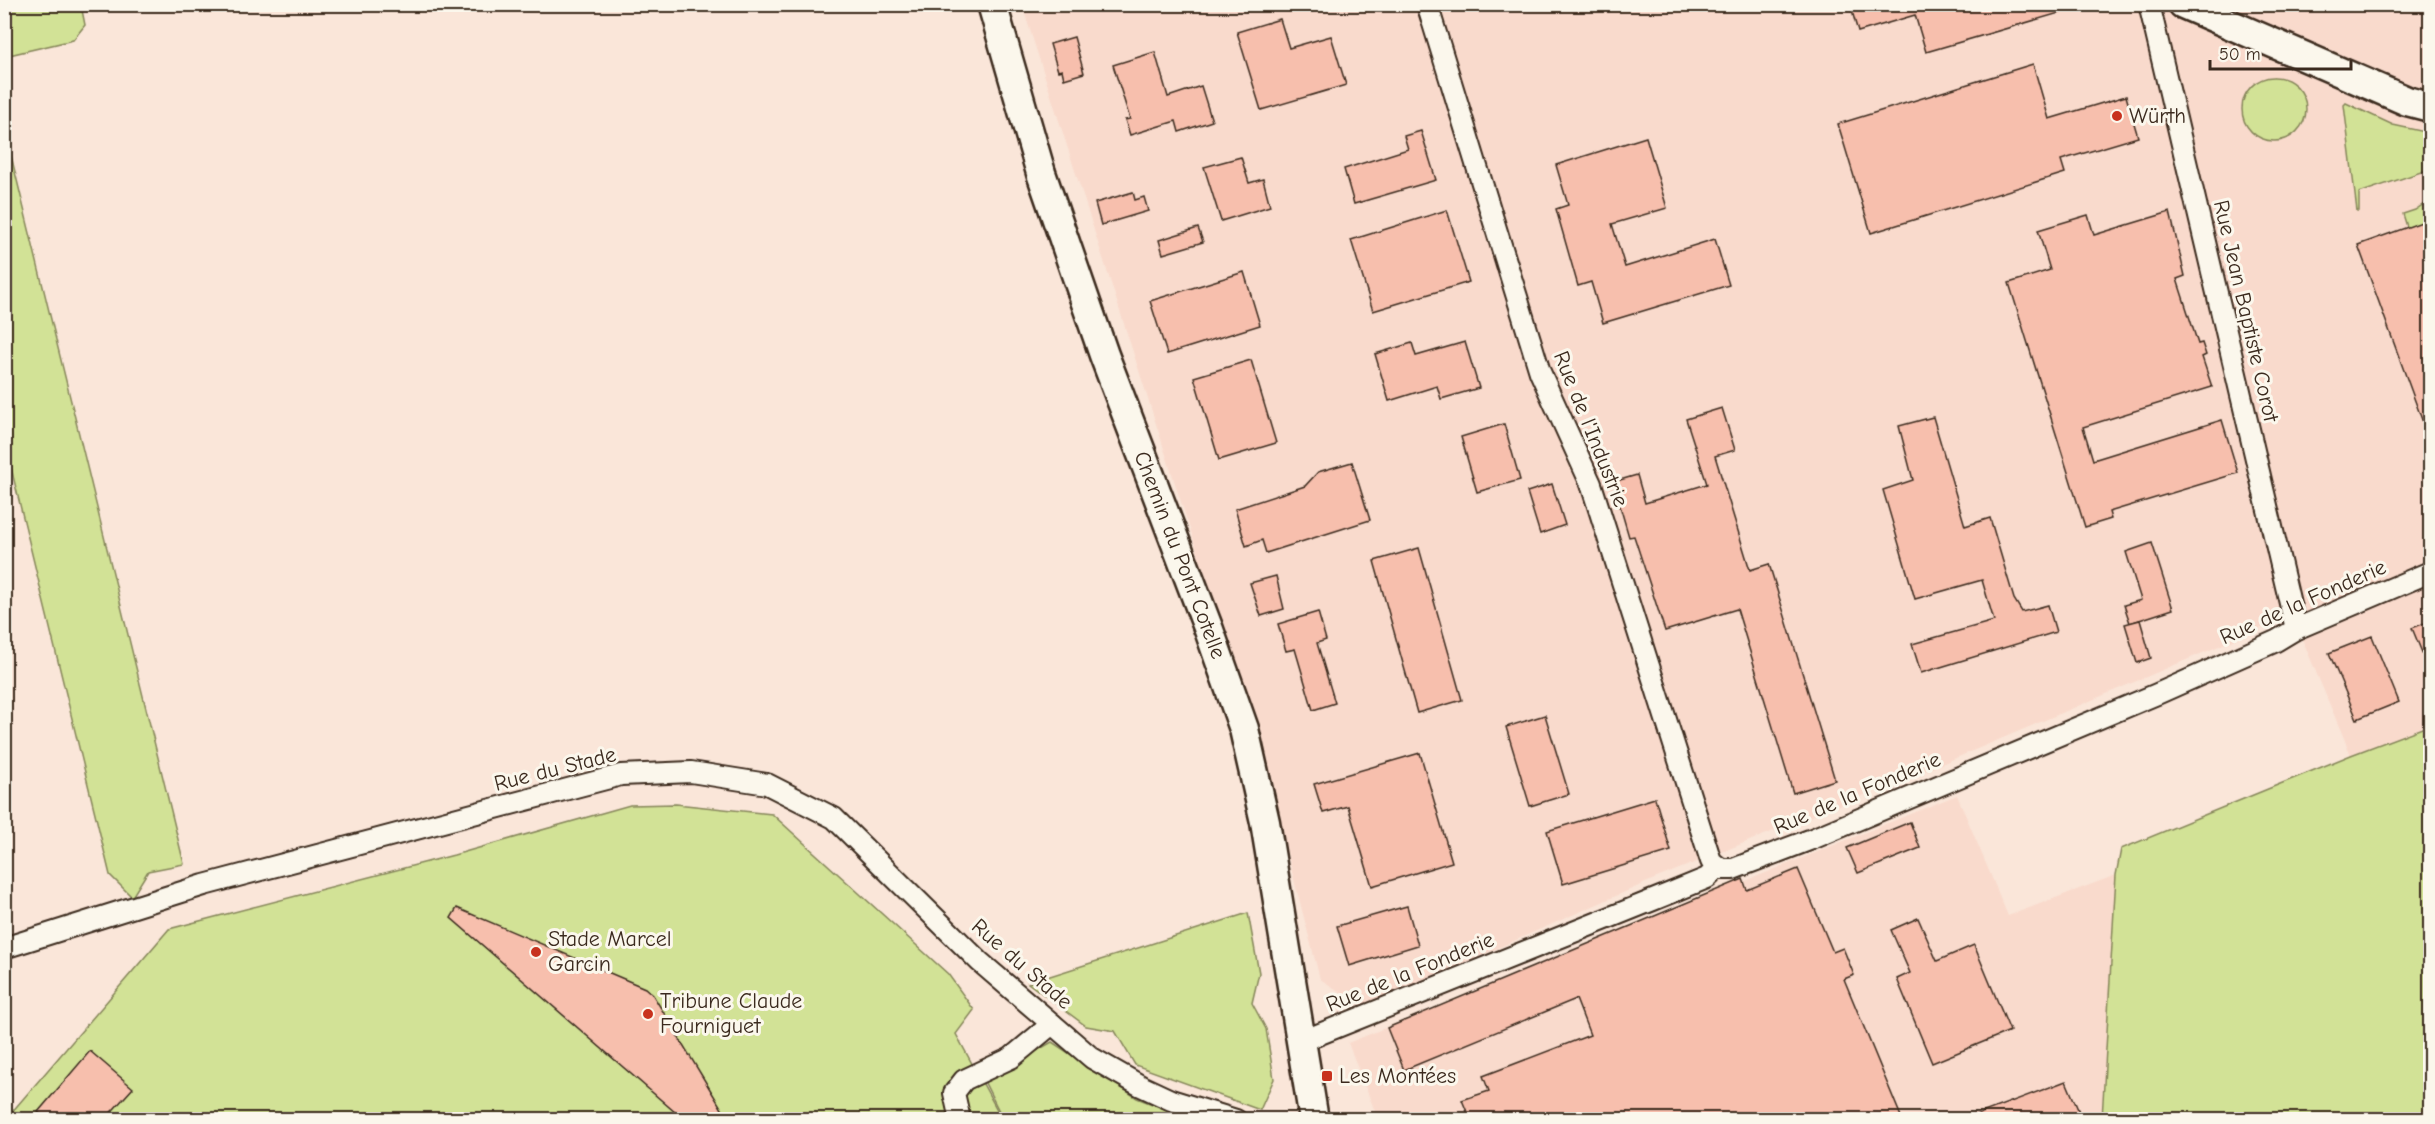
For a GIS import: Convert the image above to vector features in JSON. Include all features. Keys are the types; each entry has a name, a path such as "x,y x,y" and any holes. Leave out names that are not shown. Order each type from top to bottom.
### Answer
{"street":[{"name":"Chemin du Pont Cotelle","path":"992,4 1041,172 1100,345 1209,630 1244,729 1265,822 1314,1119"},
{"name":"Rue de l'Industrie","path":"1427,4 1540,372 1591,484 1711,861 1718,867"},
{"name":"Rue Jean Baptiste Corot","path":"2149,4 2296,629"},
{"path":"2183,4 2407,101 2430,107"},
{"name":"Rue de la Fonderie","path":"1300,1042 1707,878 1718,867 1725,870 1733,869 1812,839 2168,689 2276,641 2296,629 2430,572"},
{"name":"Rue du Stade","path":"4,948 204,885 621,775 691,772 767,784 834,818 980,962 1092,1058 1141,1086 1195,1109 1236,1119"},
{"path":"960,1119 954,1093 964,1080 1011,1058 1052,1024"}],"shaded area":[{"path":"1022,5 2430,5 2430,725 2351,755 2292,615 1944,763 1659,877 1364,1007 1320,979 1249,707"},
{"path":"1957,795 2008,916 2116,875 2102,1119 1378,1119 1348,1043"}],"green space":[{"path":"4,5 81,5 85,25 73,40 5,56"},
{"path":"2274,77 2286,79 2297,86 2304,97 2306,109 2304,121 2297,132 2286,139 2274,141 2262,139 2251,132 2244,121 2242,109 2244,97 2251,86 2262,79"},
{"path":"2346,103 2393,125 2430,133 2430,169 2359,193 2359,211 2357,211 2344,105"},
{"path":"5,131 184,864 148,871 132,897 110,875 5,443"},
{"path":"2430,200 2430,222 2408,230 2403,214 2415,210"},
{"path":"2430,725 2430,1119 2102,1119 2116,875 2121,849"},
{"name":"Stade Marcel Garcin","path":"676,804 772,814 948,974 974,1010 956,1034 1002,1119 5,1120 169,929 454,855 630,805"},
{"path":"1248,913 1259,973 1252,1003 1266,1029 1274,1079 1260,1110 1135,1065 1115,1031 1086,1026 1028,983"},
{"path":"1052,1042 1137,1098 1173,1112 1166,1120 1003,1119 984,1081"}],"building":[{"path":"1850,4 2072,4 2073,9 1926,52 1915,15 1858,32"},
{"path":"1280,19 1289,48 1331,36 1346,85 1261,110 1237,32"},
{"path":"1074,37 1084,73 1064,79 1062,70 1058,71 1050,44"},
{"path":"1155,52 1168,97 1201,86 1212,121 1179,132 1176,121 1130,135 1125,120 1130,119 1113,65"},
{"path":"2033,64 2049,119 2126,96 2138,137 2061,160 2065,173 1871,233 1838,124"},
{"path":"1421,131 1436,180 1354,204 1344,169 1408,149 1404,136"},
{"path":"1646,137 1667,208 1612,224 1625,267 1715,239 1729,285 1603,323 1591,282 1578,286 1556,209 1568,205 1556,165"},
{"path":"1241,157 1249,183 1263,179 1270,206 1221,221 1204,167"},
{"path":"1133,192 1135,200 1144,197 1148,211 1101,225 1095,203"},
{"path":"1447,210 1469,282 1373,311 1351,240"},
{"path":"2170,212 2185,276 2177,279 2198,344 2202,343 2206,355 2202,357 2212,387 2083,427 2093,460 2222,420 2238,473 2109,512 2111,519 2085,527 2009,283 2050,270 2038,230 2088,215 2094,235"},
{"path":"2430,219 2430,438 2429,439 2358,245"},
{"path":"1198,228 1203,242 1163,254 1159,240"},
{"path":"1244,272 1260,325 1167,354 1150,301"},
{"path":"1465,342 1479,388 1441,399 1437,386 1389,401 1375,354 1412,343 1416,356"},
{"path":"1251,360 1276,443 1219,460 1194,377"},
{"path":"1722,408 1735,450 1715,456 1750,570 1769,564 1835,780 1793,793 1737,609 1665,631 1634,536 1629,537 1613,482 1637,475 1645,503 1707,484 1686,419"},
{"path":"1933,417 1965,526 1990,518 2014,599 2022,612 2048,605 2056,632 1921,673 1912,644 1994,621 1982,580 1915,599 1883,490 1913,480 1899,426"},
{"path":"1504,424 1520,480 1477,492 1461,437"},
{"path":"1352,462 1370,520 1266,553 1262,540 1246,546 1235,509 1305,486 1318,472"},
{"path":"1552,484 1565,525 1540,534 1527,492"},
{"path":"2152,543 2173,609 2130,623 2124,605 2141,600 2126,552"},
{"path":"1419,548 1462,700 1417,713 1374,561"},
{"path":"1276,576 1284,609 1261,616 1250,583"},
{"path":"1318,612 1326,640 1317,643 1335,703 1313,710 1295,649 1286,651 1278,624"},
{"path":"2140,620 2151,658 2137,663 2125,624"},
{"path":"2430,621 2430,672 2412,628"},
{"path":"2372,636 2399,702 2357,719 2329,653"},
{"path":"1545,715 1569,794 1530,806 1506,727"},
{"path":"1420,753 1452,862 1372,886 1348,806 1323,813 1314,784"},
{"path":"1655,798 1671,851 1563,884 1547,831"},
{"path":"1910,822 1920,848 1858,873 1847,848"},
{"path":"1798,869 1833,952 1843,948 1854,975 1844,979 1902,1119 1470,1119 1462,1100 1489,1091 1483,1076 1590,1035 1576,999 1404,1070 1387,1028 1743,879 1747,890"},
{"path":"1407,906 1418,945 1349,966 1337,926"},
{"path":"457,908 645,988 653,995 728,1119 683,1119 451,918"},
{"path":"1918,918 1937,961 1974,945 2010,1031 1932,1063 1897,979 1910,973 1891,930"},
{"path":"90,1051 133,1088 105,1119 47,1119 38,1112"},
{"path":"2066,1081 2082,1119 1968,1119 1968,1118"}],"place":[{"name":"Würth","path":"2117,116"},
{"name":"Stade Marcel Garcin","path":"536,952"},
{"name":"Tribune Claude Fourniguet","path":"648,1014"},
{"name":"Les Montées","path":"1327,1076"}]}
